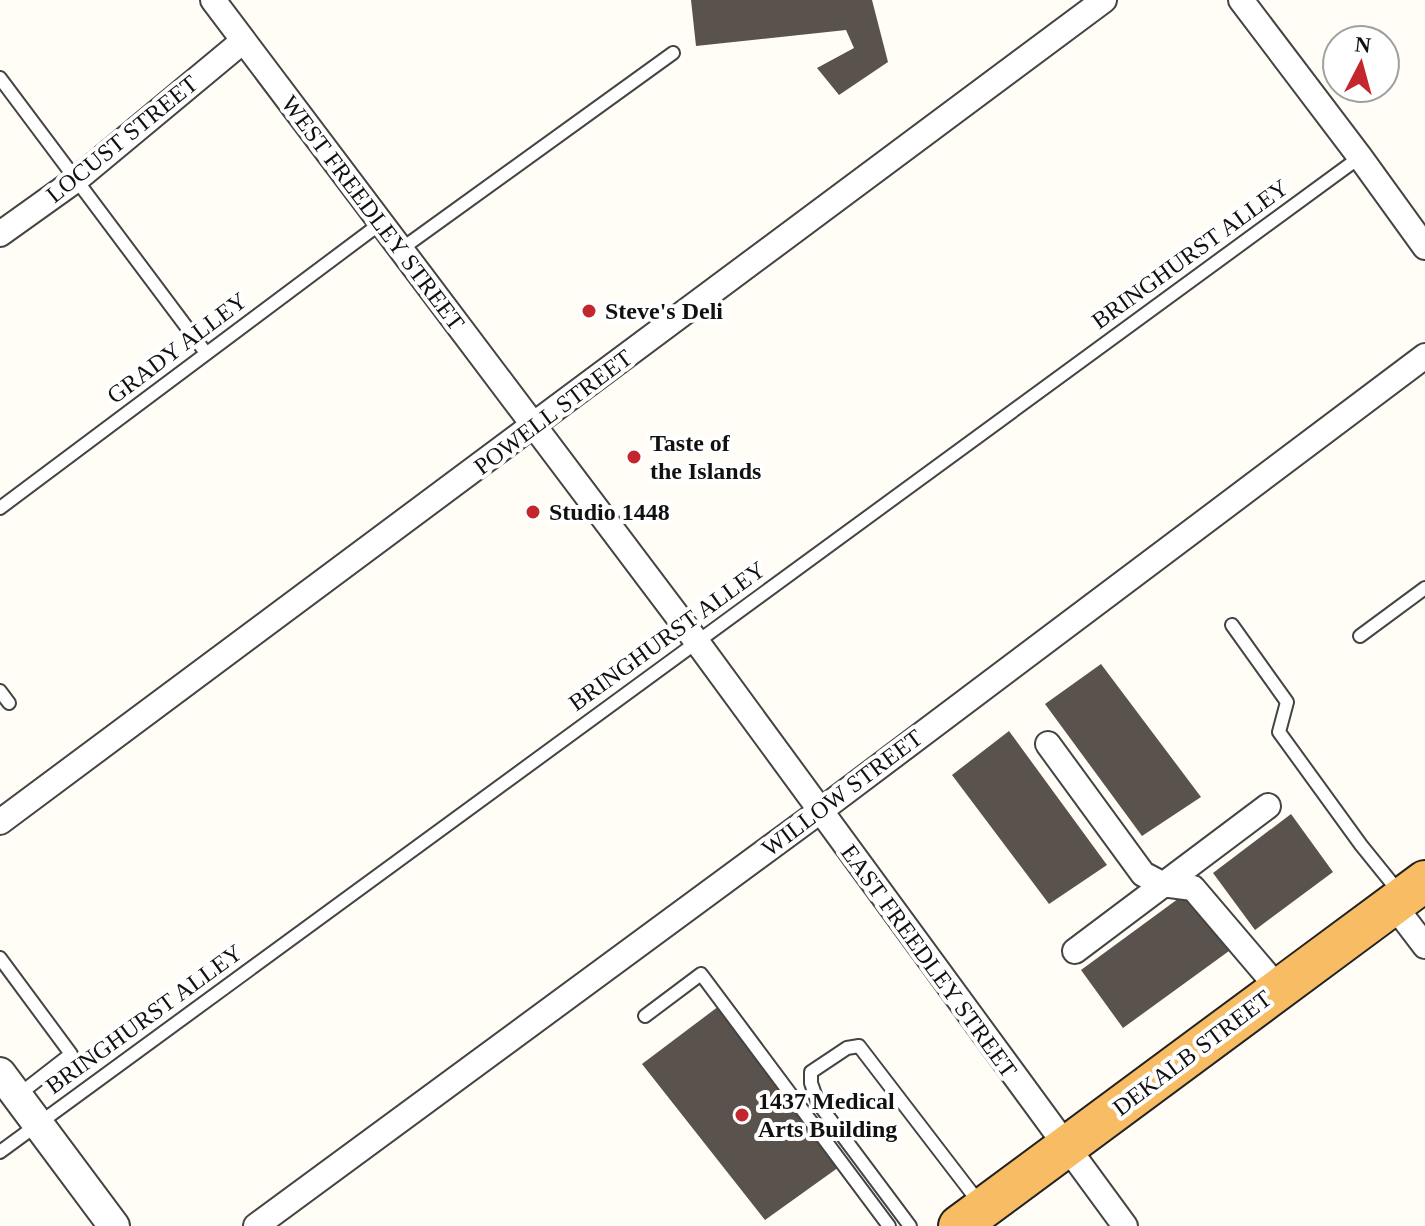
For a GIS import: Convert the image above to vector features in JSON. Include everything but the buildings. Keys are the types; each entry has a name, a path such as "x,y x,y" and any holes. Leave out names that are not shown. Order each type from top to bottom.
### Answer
{"highway":[{"name":"DEKALB STREET","path":"971,1217 1407,894"}],"street":[{"name":"WEST FREEDLEY STREET","path":"213,0 535,425"},
{"name":"POWELL STREET","path":"0,822 1104,0"},
{"path":"1241,0 1425,247"},
{"name":"LOCUST STREET","path":"0,234 77,179 243,41"},
{"name":"WILLOW STREET","path":"256,1226 820,811 1425,356"},
{"name":"EAST FREEDLEY STREET","path":"535,425 1125,1226"},
{"path":"1048,744 1143,874 1162,884 1193,888 1279,989"},
{"path":"1075,951 1268,806"},
{"path":"1407,894 1425,946"},
{"path":"8,1084 114,1226"}],"lane":[{"path":"400,250 673,53"},
{"path":"0,78 206,353"},
{"name":"BRINGHURST ALLEY","path":"0,1152 1360,157"},
{"name":"GRADY ALLEY","path":"0,508 381,223"},
{"path":"1360,636 1425,588"},
{"path":"1232,625 1287,702 1279,732 1361,845 1407,894"},
{"path":"0,691 9,703"},
{"path":"0,958 71,1054 8,1084"},
{"path":"645,1016 701,974 889,1226"},
{"path":"910,1226 818,1103 811,1083 811,1072 847,1048 859,1046 971,1217"}],"place":[{"name":"Steve's Deli","path":"589,311"},
{"name":"Taste of the Islands","path":"634,457"},
{"name":"Studio 1448","path":"533,512"},
{"name":"1437 Medical Arts Building","path":"742,1115"}]}
